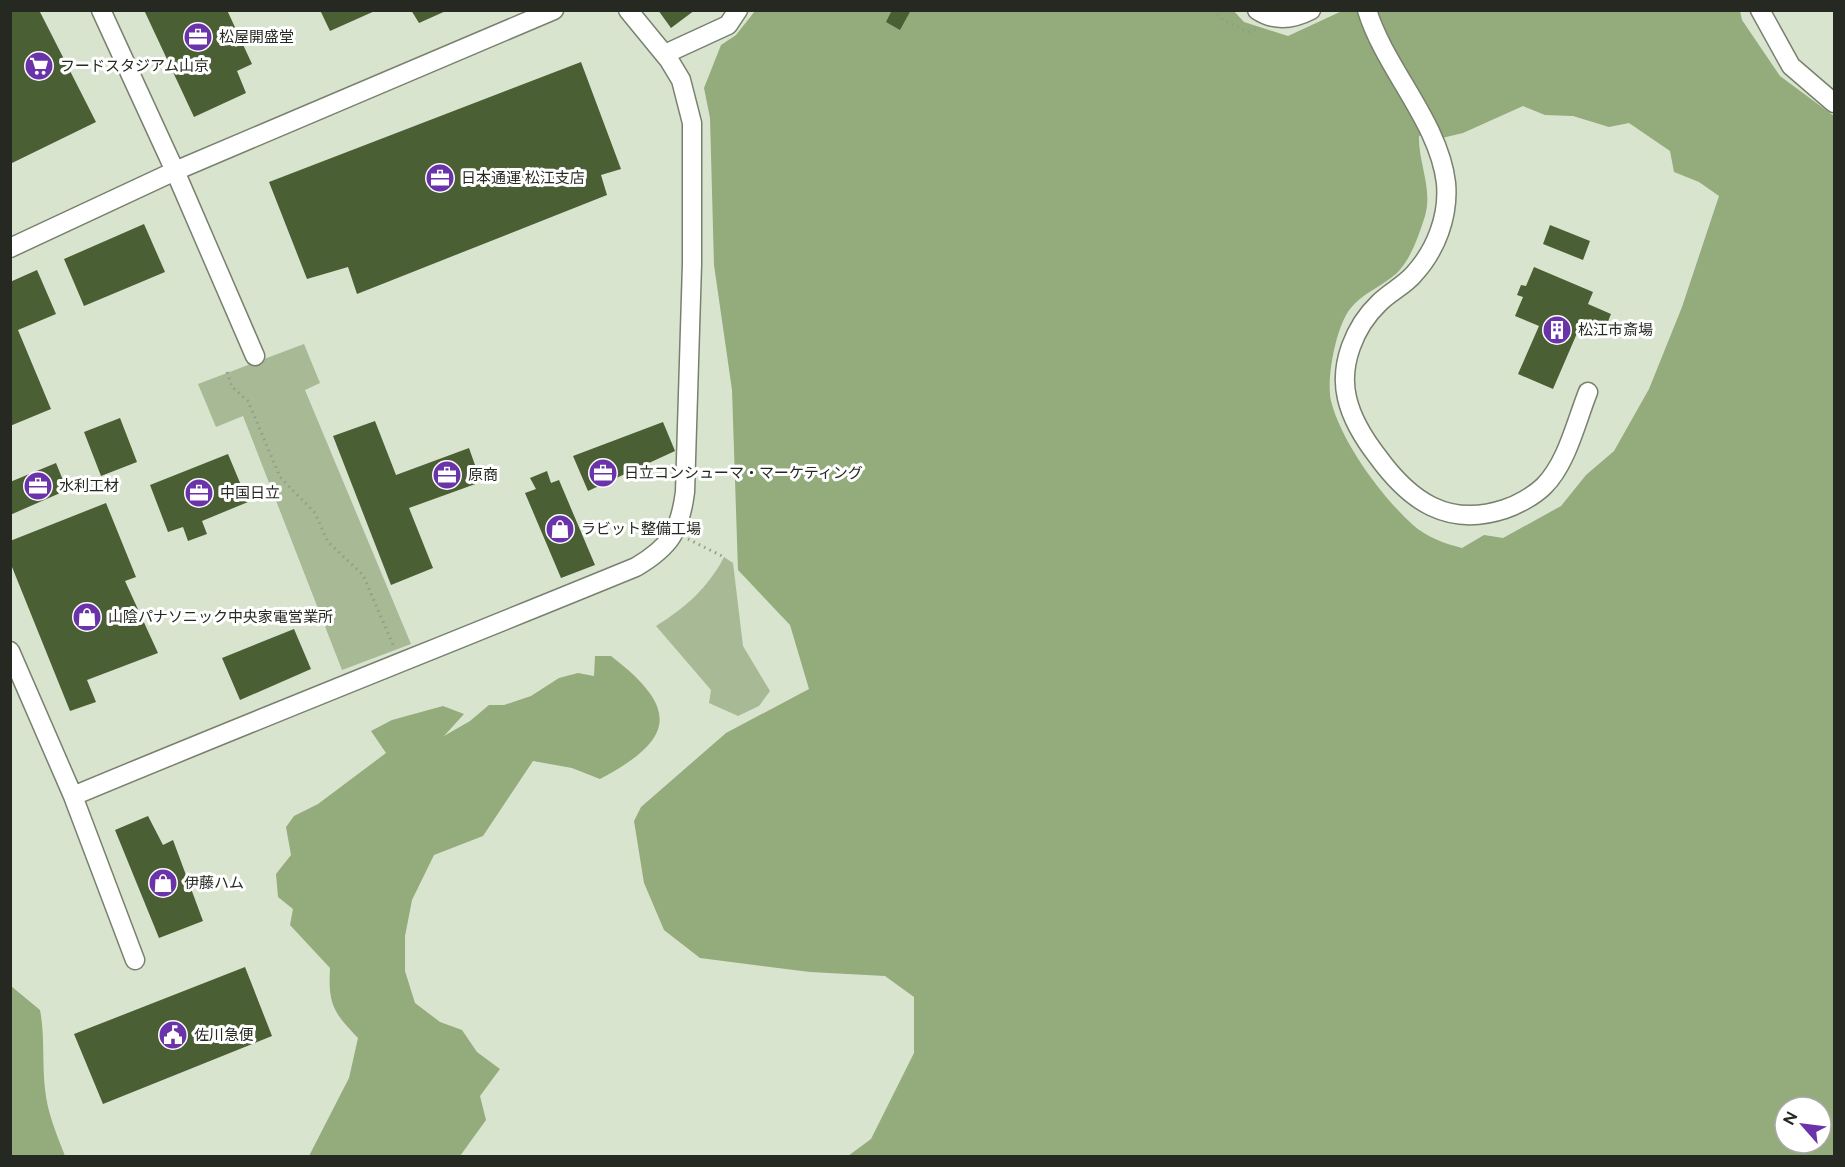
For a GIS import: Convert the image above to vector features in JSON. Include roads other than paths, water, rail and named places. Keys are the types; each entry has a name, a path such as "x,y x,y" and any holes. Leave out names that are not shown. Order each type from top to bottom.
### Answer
{"street":[{"path":"101,10 175,171 255,356"},
{"path":"10,248 175,171 554,10"},
{"path":"73,796 296,703 406,661 636,567 656,555 673,537 681,519 685,492 692,264 692,123 681,80 665,54 628,10"},
{"path":"665,54 728,25 738,10"},
{"path":"1263,14 1290,18 1311,10"},
{"path":"1367,10 1384,52 1436,147 1447,197 1440,231 1423,265 1369,314 1353,341 1345,376 1346,394 1357,426 1398,484 1415,498 1435,509 1461,515 1488,515 1513,506 1543,487 1557,466 1588,392"},
{"path":"1760,10 1791,66 1834,103"},
{"path":"10,651 73,796 135,960"}],"place":[{"name":"松屋開盛堂","path":"198,37"},
{"name":"フードスタジアム山京","path":"39,66"},
{"name":"日本通運 松江支店","path":"440,178"},
{"name":"松江市斎場","path":"1557,330"},
{"name":"日立コンシューマ・マーケティング","path":"603,473"},
{"name":"原商","path":"447,475"},
{"name":"水利工材","path":"38,486"},
{"name":"中国日立","path":"199,493"},
{"name":"ラビット整備工場","path":"560,529"},
{"name":"山陰パナソニック中央家電営業所","path":"87,617"},
{"name":"伊藤ハム","path":"163,883"},
{"name":"佐川急便","path":"173,1035"}]}
